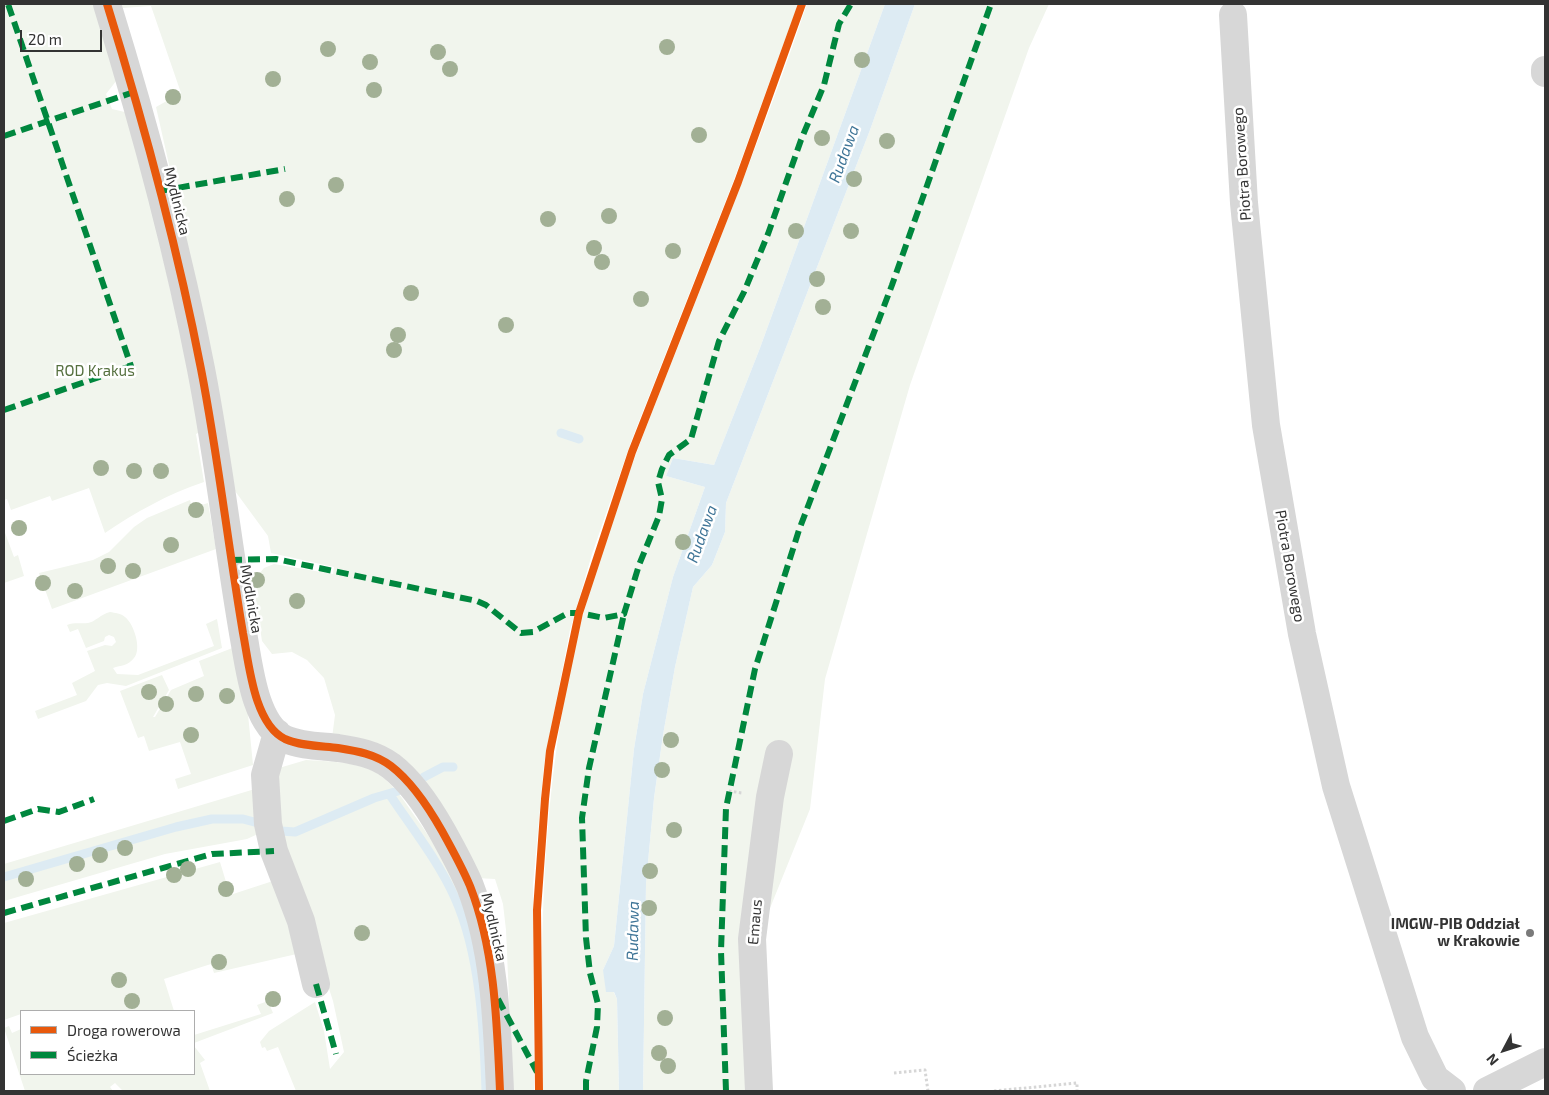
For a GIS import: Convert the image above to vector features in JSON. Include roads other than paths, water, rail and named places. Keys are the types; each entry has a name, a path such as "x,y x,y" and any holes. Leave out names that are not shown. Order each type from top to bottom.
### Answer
{"street":[{"name":"Mydlnicka","path":"107,4 139,110 192,326 251,675 263,713 277,734 284,739 302,744 364,752 378,758 402,776 434,818 469,884 480,918 493,989 500,1091"},
{"name":"Piotra Borowego","path":"1233,15 1244,203 1266,425 1302,634 1336,786 1416,1038 1435,1078 1452,1091"},
{"path":"277,734 265,775 268,824 274,851 301,921 316,984"},
{"name":"Emaus","path":"759,1091 752,939 770,797 779,754"},
{"path":"1487,1091 1545,1062"}],"water":[{"name":"Rudawa","path":"885,4 915,4 870,130 726,503 725,532 712,565 693,587 675,667 654,798 646,883 643,1091 619,1091 617,999 614,992 606,992 603,970 614,946 634,749 643,694 673,577 705,487 666,476 673,458 714,465 760,348"}],"waterway":[{"path":"561,433 579,439"},
{"path":"424,777 443,767 453,767"},
{"path":"281,831 295,832 374,798 398,791"},
{"path":"390,795 441,871 455,898 463,920 470,943 479,992 486,1090"},
{"path":"4,877 176,827 212,819 243,819 258,823"}],"place":[{"name":"IMGW-PIB Oddział w Krakowie","path":"1530,933"}],"park label":[{"name":"ROD Krakus","path":"95,371"}]}
